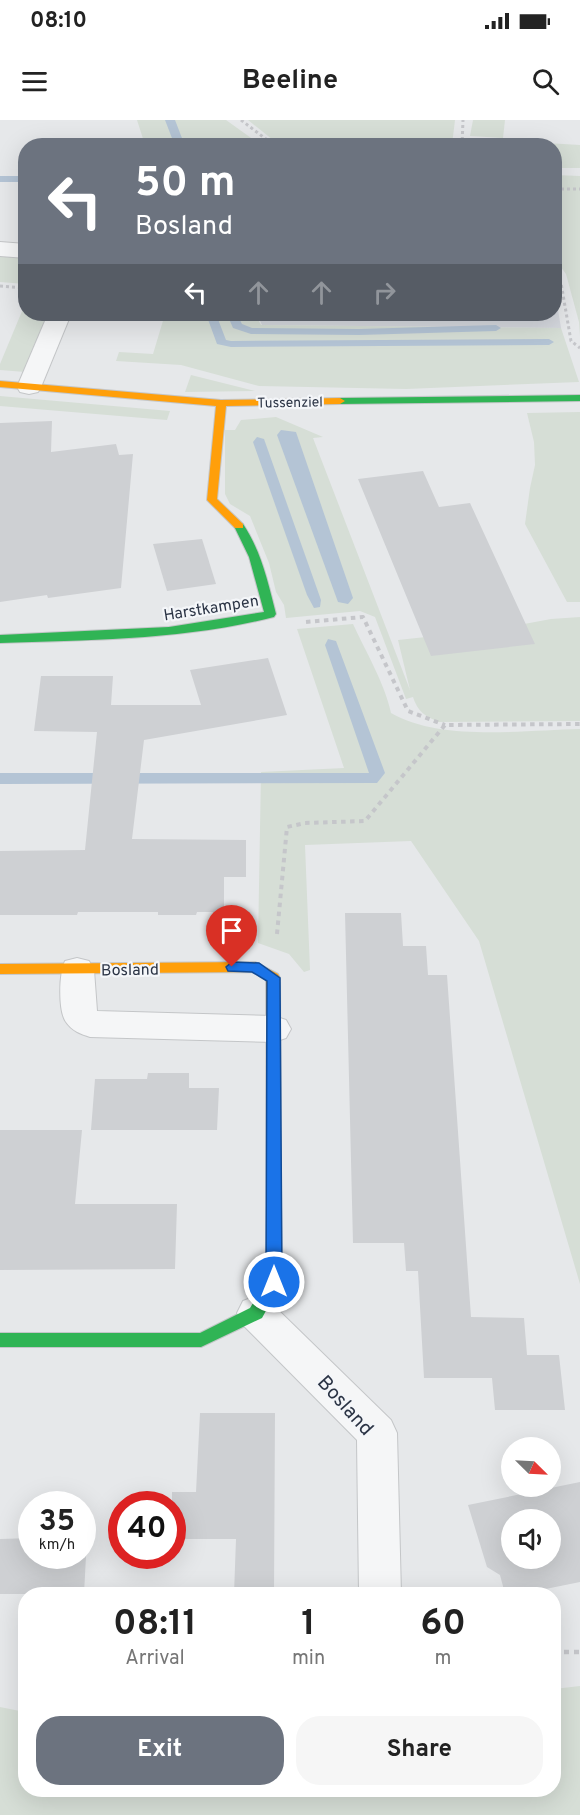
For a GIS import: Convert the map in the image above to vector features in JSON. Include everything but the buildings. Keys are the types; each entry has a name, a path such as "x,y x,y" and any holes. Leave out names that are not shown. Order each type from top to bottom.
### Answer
{"street":[{"path":"0,249 18,250"},
{"path":"29,387 56,321"},
{"name":"Tussenziel","path":"0,384 221,403 580,398"},
{"name":"Harstkampen","path":"0,639 164,632 246,621 270,614 254,552 244,530 232,514 212,500 221,403"},
{"path":"0,1340 201,1340 256,1313 274,1282 274,1029 273,978 255,967"},
{"name":"Bosland","path":"0,969 255,967"},
{"name":"Bosland","path":"76,969 79,1016 90,1024 274,1029"},
{"name":"Bosland","path":"256,1313 377,1433 380,1587"}],"path":[{"path":"241,120 263,138"},
{"path":"462,138 463,120"},
{"path":"562,189 580,189"},
{"path":"0,286 18,287"},
{"path":"562,289 571,341 580,348"},
{"path":"270,614 286,623 363,617 408,711 445,725 580,724"},
{"path":"255,967 277,937 287,827 305,823 365,821 445,725"},
{"path":"561,1652 580,1652"}],"shaded area":[{"path":"137,120 226,120 251,138 143,138"},
{"path":"248,120 455,120 453,138 270,138"},
{"path":"473,120 505,120 503,138 470,136"},
{"path":"562,144 580,145 580,168 562,168"},
{"path":"562,175 580,176 580,336 579,322 566,274 562,269"},
{"path":"0,255 18,256 18,283 0,282"},
{"path":"18,321 45,321 25,372 0,370 0,364"},
{"path":"163,321 259,321 261,325 561,328 579,382 406,389 259,386 181,365 116,361 119,352 153,354"},
{"path":"260,321 560,321 561,328 262,325"},
{"path":"191,375 255,391 185,392"},
{"path":"0,396 170,411 167,420 0,406"},
{"path":"580,412 580,602 567,602 525,524 535,465 534,442 527,413"},
{"path":"276,417 323,437 313,438 410,690 398,640 580,617 580,721 439,722 423,713 413,697 406,699 375,617 360,611 286,618 284,605 276,592 269,563 250,516 230,504 225,494 225,430 235,430 241,420"},
{"path":"353,624 380,679 391,713 411,722 458,731 508,732 580,729 580,1284 479,941 411,841 305,845 310,970 304,972 289,954 258,943 261,772 344,768 297,629"},
{"path":"580,1686 580,1815 0,1815 0,1707 18,1711 18,1797 561,1797 561,1688"}],"water":[{"path":"281,430 296,432 353,598 348,604 338,602 277,435"},
{"path":"257,437 264,439 321,600 320,607 314,608 307,595 253,442"},
{"path":"328,639 336,641 385,773 377,783 0,784 0,773 369,773 325,645"}],"waterway":[{"path":"170,120 177,138"},
{"path":"0,179 18,179"},
{"path":"214,321 221,342 231,344 549,342"},
{"path":"235,321 237,326 251,331 359,332 496,328"}],"traffic: fast":[{"path":"340,401 580,398"},
{"path":"0,639 102,636 169,631 270,614 255,557 239,526"},
{"path":"0,1340 201,1340 256,1313 274,1282 274,1206"}],"traffic: slow":[{"path":"0,384 221,403 340,401"},
{"path":"221,403 212,500 239,526"},
{"path":"0,969 255,967 273,978 274,1206"}],"route":[{"path":"232,967 255,967 273,978 274,1282"}]}
